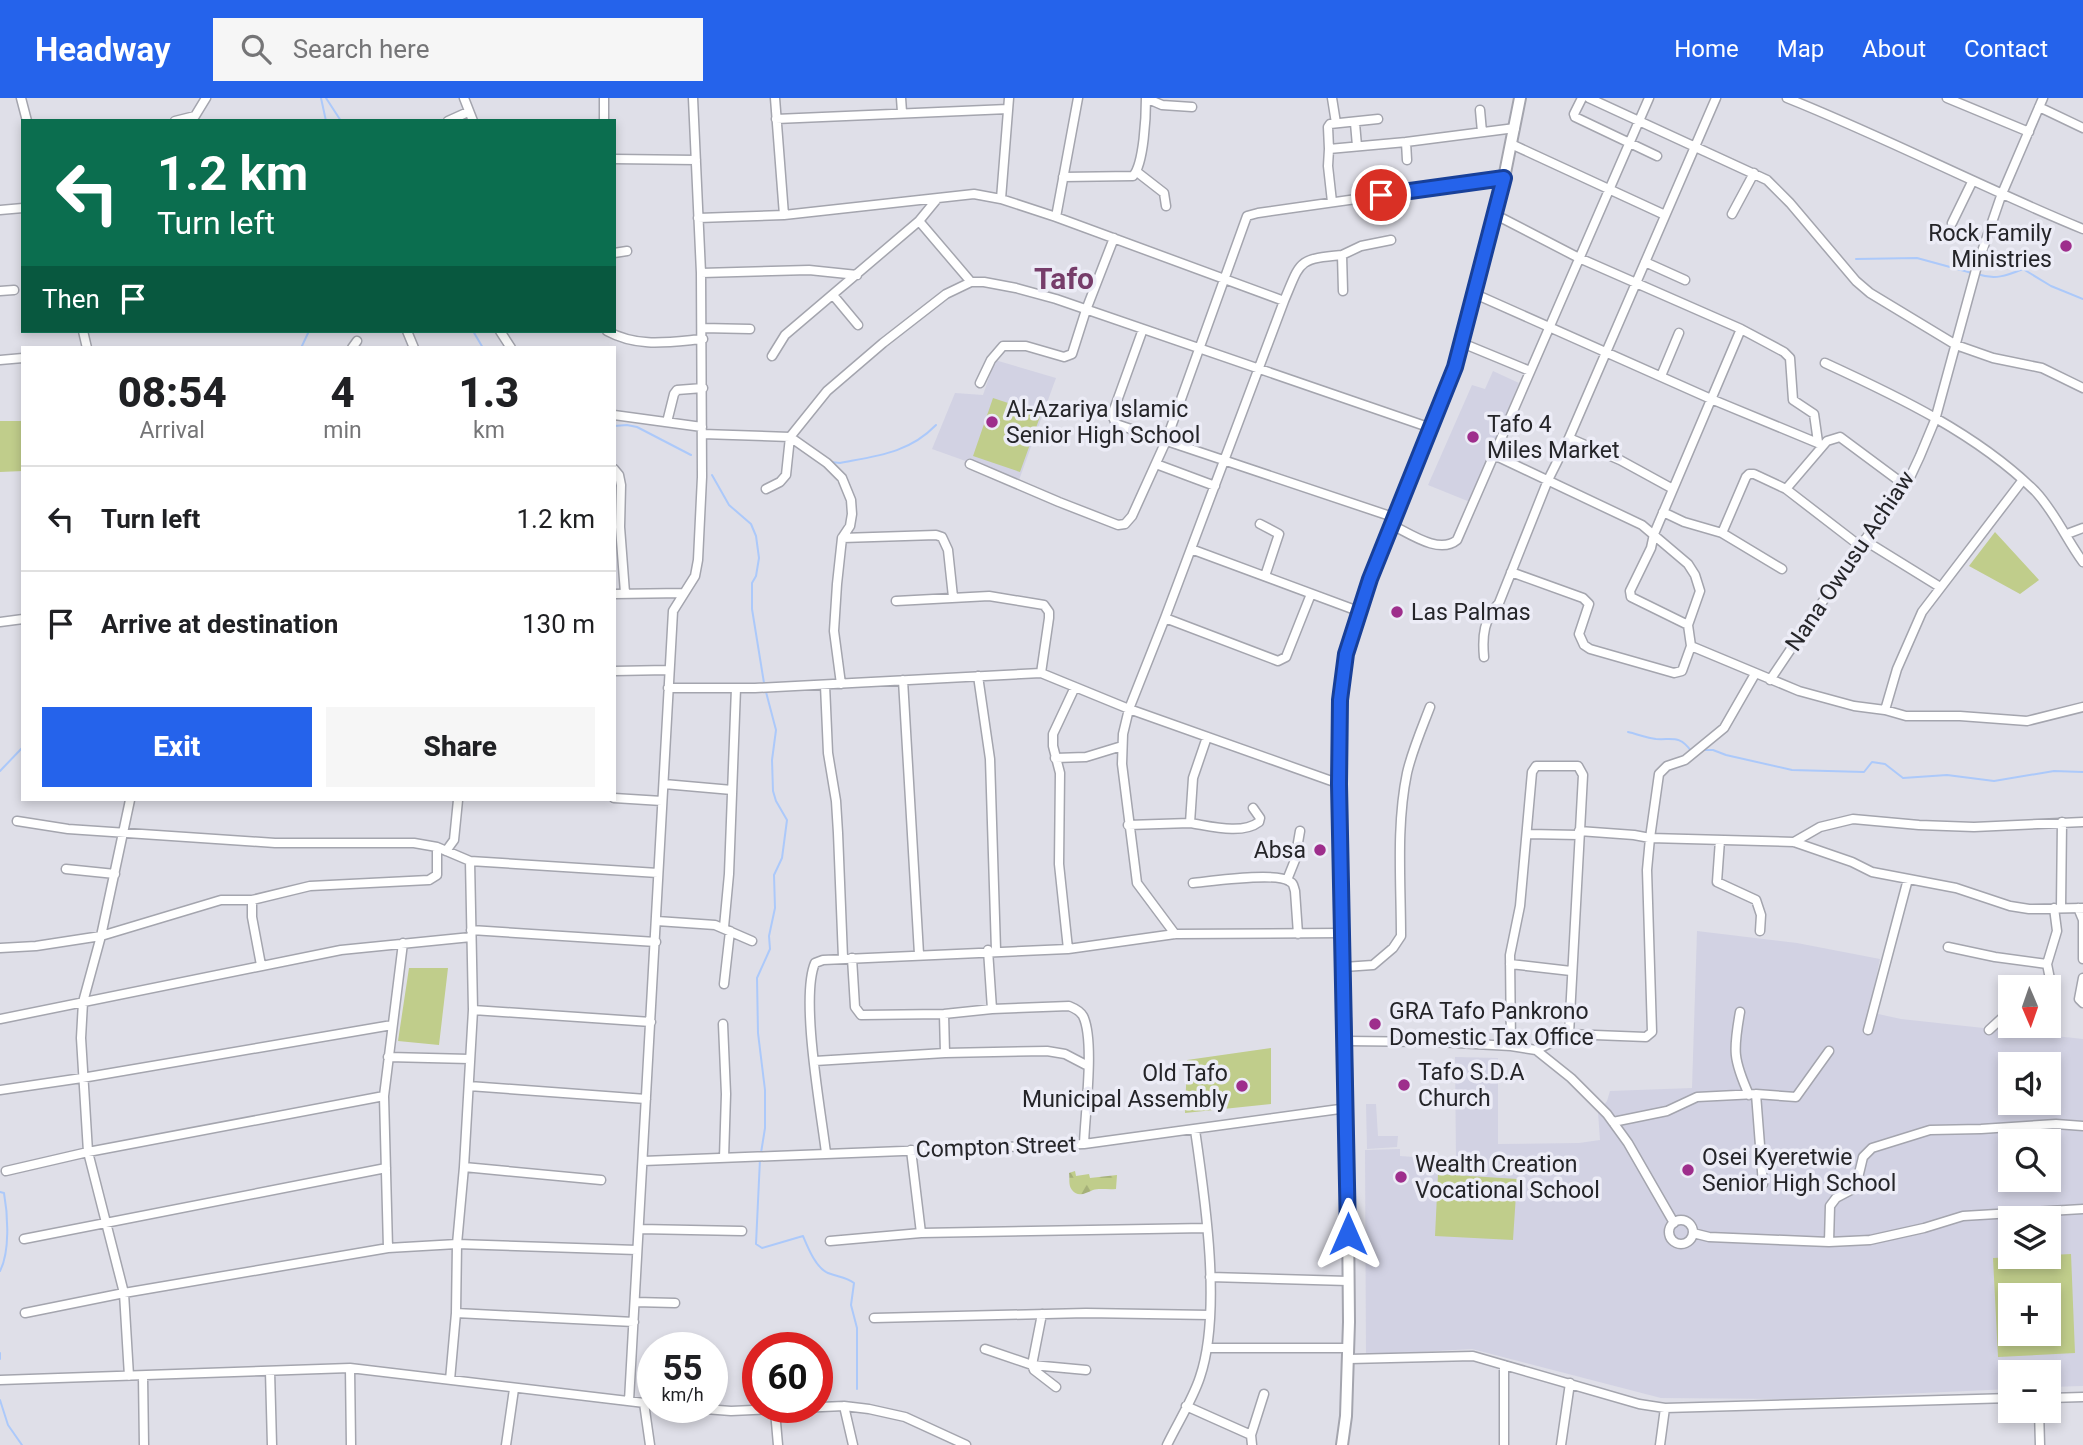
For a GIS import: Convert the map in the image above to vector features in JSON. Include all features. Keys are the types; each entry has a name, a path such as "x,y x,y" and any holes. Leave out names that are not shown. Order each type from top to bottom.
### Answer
{"main road":[{"path":"1342,1445 1349,1354 1346,1041 1339,784 1342,678 1358,611 1462,343 1504,178 1520,98"}],"street":[{"path":"21,98 26,119"},
{"path":"183,119 195,116 206,98"},
{"path":"464,98 471,119"},
{"path":"604,98 604,119"},
{"path":"629,1401 656,942 668,670 673,611 695,576 698,560 703,388 693,98"},
{"path":"775,98 784,215"},
{"path":"901,98 902,112"},
{"path":"1001,199 1009,98"},
{"path":"1056,217 1078,98"},
{"path":"1063,177 1130,177 1137,172 1145,124 1146,98 1162,105 1192,107"},
{"path":"1332,98 1336,123"},
{"path":"1583,98 1575,117 1657,156"},
{"path":"1589,98 1767,180 1779,190 1856,281 1886,303 1956,345 1993,358 2042,368 2082,385"},
{"path":"1143,329 1112,419 1116,424 1225,459 1391,521 1439,546 1452,544 1459,536 1649,98"},
{"path":"1484,657 1482,638 1489,615 1499,603 1548,480 1569,438 1716,98"},
{"path":"1787,98 1843,121 2001,196 2083,229"},
{"path":"1947,98 2029,132"},
{"name":"Nana Owusu Achiaw","path":"1770,680 1862,543 1906,486 1935,420 1972,278 2001,196 2043,98"},
{"path":"2039,107 2083,128"},
{"path":"776,119 1008,109"},
{"path":"1480,110 1482,132"},
{"path":"452,119 468,112"},
{"path":"1332,202 1328,127 1336,123 1378,120"},
{"path":"1355,123 1357,146"},
{"path":"1329,149 1515,128"},
{"path":"1406,142 1408,160"},
{"path":"1511,144 1665,215"},
{"path":"616,159 696,159"},
{"path":"1137,172 1164,193 1166,206"},
{"path":"1732,214 1754,173"},
{"path":"970,464 1118,525 1125,524 1132,516 1166,441 1247,216 1504,178"},
{"path":"1952,223 1972,182"},
{"path":"698,218 784,215 966,194 1001,199 1056,217 1284,301"},
{"path":"772,356 785,335 919,221 937,199"},
{"path":"0,210 21,208"},
{"path":"1494,214 1579,258 1741,329 1784,352 1790,358 1793,400 1814,414 1820,444"},
{"path":"919,221 971,282"},
{"path":"980,383 991,360 1003,346 1026,346 1070,356 1114,238"},
{"path":"1175,934 1137,883 1128,825 1122,746 1129,709 1284,301 1301,264 1391,240"},
{"path":"616,253 627,251"},
{"path":"1342,255 1343,290"},
{"path":"1645,261 1685,281"},
{"path":"701,273 809,271 857,275"},
{"path":"766,489 780,482 786,474 790,437 827,391 946,294 971,282 1017,288 1201,348 1431,428"},
{"path":"0,291 14,290"},
{"path":"1475,294 1711,399 1820,444"},
{"path":"833,295 858,324"},
{"path":"702,328 750,329"},
{"path":"1688,625 1639,602 1630,594 1741,329"},
{"path":"611,333 635,342 702,339"},
{"path":"1661,376 1679,333"},
{"path":"1462,343 1530,371"},
{"path":"0,360 21,358"},
{"path":"1825,363 1935,420 1976,443 2002,462 2049,507 2083,562"},
{"path":"667,422 677,390 703,388"},
{"path":"616,415 667,422 702,431 790,437 830,465 845,483 851,500 852,518 842,538 834,631 841,684"},
{"path":"1786,489 1820,444 1834,437 1845,439 1906,486"},
{"path":"1569,438 1620,460 1673,489"},
{"path":"1494,455 1642,525 1688,564 1699,583 1700,591 1688,625 1691,646 1682,671 1679,673 1590,649 1584,645 1579,634 1589,604 1583,598 1511,572"},
{"path":"1156,464 1215,486"},
{"path":"616,471 621,485 620,527 625,593"},
{"path":"1722,533 1737,494 1749,474 1786,489 1862,543 1940,587"},
{"path":"1885,710 1897,669 1922,612 2022,481"},
{"path":"1663,512 1684,522 1722,533 1782,569"},
{"path":"1260,524 1279,534 1265,576"},
{"path":"2067,534 2083,528"},
{"path":"842,538 942,537 948,550 953,597"},
{"path":"1191,549 1358,611"},
{"path":"616,594 684,593"},
{"path":"1165,618 1278,661 1286,657 1311,594"},
{"path":"896,601 989,596 1044,606 1049,612 1049,618 1041,673"},
{"path":"0,622 21,619"},
{"path":"1691,646 1770,680 1854,706 1913,717 1960,716 2017,721 2037,719 2083,707"},
{"path":"616,671 668,670"},
{"path":"668,688 775,688 1041,673 1129,709 1339,784"},
{"path":"1536,1050 1569,1034 1646,1037 1652,1032 1647,870 1657,777 1660,771 1685,760 1724,729 1755,674"},
{"path":"978,676 990,759 992,1009"},
{"path":"903,680 919,954"},
{"path":"825,685 828,753 836,802 847,958 855,1007 861,1015 944,1014 1069,1006 1078,1010 1083,1016 1089,1047 1084,1144"},
{"path":"1068,948 1059,864 1060,773 1055,758 1053,734 1075,687"},
{"path":"724,984 736,688"},
{"path":"1344,967 1373,965 1399,942 1404,797 1409,765 1430,707"},
{"path":"1190,824 1193,778 1208,737"},
{"path":"1055,758 1086,758 1122,746"},
{"path":"1511,1046 1510,964 1520,906 1532,772 1536,766 1575,766 1581,770 1569,1034"},
{"path":"664,784 732,790"},
{"path":"616,797 662,802"},
{"path":"129,1376 124,1293 104,1224 88,1152 81,1038 83,1002 102,936 130,801"},
{"path":"446,851 454,840 458,801"},
{"path":"1128,825 1251,827 1256,825 1260,818 1253,808"},
{"path":"1794,842 1820,827 1853,819 1974,827 2083,822"},
{"path":"17,821 125,833 275,843 414,843 437,847 470,861 658,873"},
{"path":"2049,975 2047,964 2057,931 2062,822"},
{"path":"1286,880 1295,860 1300,831"},
{"path":"1528,834 1579,833 1794,842 1852,862 1872,872 1956,888 2010,906 2029,909 2081,908 2083,959"},
{"path":"1720,839 1717,882 1756,900 1761,915 1760,931"},
{"path":"0,948 36,946 102,936 221,900 251,900 310,886 429,880 437,875 437,847"},
{"path":"450,1380 473,1010 470,861"},
{"path":"66,869 115,874"},
{"path":"1194,883 1258,878 1286,880 1293,884 1295,891 1298,934"},
{"path":"1868,1030 1908,879"},
{"path":"251,900 261,965"},
{"path":"657,921 727,929 752,941"},
{"path":"0,1020 341,950 471,933 656,942"},
{"path":"826,1153 810,1007 811,972 815,963 822,960 1068,948 1175,934 1343,933"},
{"path":"388,1248 384,1096 403,943"},
{"path":"1948,947 2047,964"},
{"path":"1510,964 1571,971"},
{"path":"2083,978 2079,999 2083,1003"},
{"path":"473,1010 651,1022"},
{"path":"1740,1012 1734,1054 1736,1066 1752,1095 1763,1184"},
{"path":"944,1014 945,1053"},
{"path":"1989,1030 1998,1022"},
{"path":"723,1024 726,1094 724,1158"},
{"path":"0,1090 392,1025"},
{"path":"1346,1041 1511,1046 1536,1050 1571,1078 1613,1122 1674,1223"},
{"path":"815,1060 1047,1051 1065,1054 1088,1066"},
{"path":"1613,1122 1667,1111 1698,1097 1796,1097 1829,1051"},
{"path":"388,1057 470,1059"},
{"path":"468,1086 646,1100"},
{"path":"6,1171 88,1152 384,1096"},
{"name":"Compton Street","path":"642,1161 1084,1144 1347,1108"},
{"path":"1829,1242 1830,1206 1836,1198 1853,1189 1863,1157 1872,1148 1930,1130 2056,1124 2083,1126"},
{"path":"1167,1445 1200,1380 1210,1315 1206,1228 1195,1130"},
{"path":"912,1150 921,1233"},
{"path":"464,1167 601,1180"},
{"path":"24,1239 386,1168"},
{"path":"1693,1233 1709,1237 1829,1242 1870,1240 1963,1216 2083,1209"},
{"path":"1680,1220 1692,1226 1691,1239 1686,1244 1676,1243 1670,1235 1674,1223 1680,1220"},
{"path":"830,1241 921,1233 1206,1228"},
{"path":"639,1229 742,1231"},
{"path":"25,1313 124,1293 388,1248 457,1244 637,1250"},
{"path":"1210,1278 1348,1281"},
{"path":"635,1302 675,1303"},
{"path":"456,1312 634,1322"},
{"path":"874,1318 1042,1314 1210,1315"},
{"path":"1042,1314 1032,1365 1034,1370 1056,1387"},
{"path":"1207,1348 1472,1356 1639,1404 1665,1408 1998,1398"},
{"path":"985,1349 1032,1365 1086,1370"},
{"path":"1504,1364 1504,1445"},
{"path":"3,1380 350,1368 637,1402"},
{"path":"350,1368 351,1445"},
{"path":"270,1371 272,1445"},
{"path":"143,1376 144,1445"},
{"path":"1561,1445 1570,1383"},
{"path":"506,1445 514,1389"},
{"path":"1186,1406 1252,1440 1264,1394"},
{"path":"2061,1398 2083,1397"},
{"path":"844,1406 853,1445"},
{"path":"833,1407 887,1412 905,1417 967,1445"},
{"path":"1660,1445 1665,1408"},
{"path":"649,1423 650,1445"},
{"path":"776,1423 778,1445"},
{"path":"2039,1423 2040,1445"}],"shaded area":[{"name":"Al-Azariya Islamic Senior High School","path":"995,360 1056,378 1019,480 932,449 955,393 983,395"},
{"name":"Tafo 4 Miles Market","path":"1493,371 1519,383 1470,502 1428,485 1472,385 1485,389"},
{"name":"Osei Kyeretwie Senior High School","path":"1697,931 1797,943 1880,959 1869,1012 1901,1019 1998,1030 1998,1038 2083,1039 2083,1386 2061,1387 2061,1360 1998,1360 1998,1390 1790,1399 1661,1398 1472,1349 1366,1355 1365,1150 1400,1149 1400,1156 1456,1160 1455,1057 1498,1058 1498,1144 1579,1143 1600,1140 1598,1112 1607,1101 1610,1091 1692,1088"},
{"path":"1366,1104 1376,1104 1378,1136 1398,1136 1397,1147 1367,1149"}],"green space":[{"path":"993,398 1041,414 1020,472 973,456"},
{"path":"0,421 21,421 21,471 0,472"},
{"path":"1995,532 2039,580 2020,594 1969,566"},
{"path":"409,968 448,968 439,1045 398,1041"},
{"path":"1271,1048 1271,1104 1185,1113 1187,1060"},
{"path":"1075,1171 1076,1176 1089,1174 1090,1178 1117,1175 1116,1189 1095,1189 1077,1194 1069,1182 1069,1173"},
{"path":"1438,1174 1517,1179 1513,1240 1435,1236"},
{"path":"2071,1254 2075,1353 1998,1357 1993,1258 1998,1258 1998,1269 2061,1269 2061,1255"}],"waterway":[{"path":"321,98 326,119"},
{"path":"326,98 340,119"},
{"path":"1856,259 1917,258 1972,273"},
{"path":"1977,274 2000,276 2023,269 2051,286 2083,299"},
{"path":"302,346 308,333"},
{"path":"474,333 482,346"},
{"path":"831,462 840,463 892,452 915,442 936,425"},
{"path":"616,426 637,427 691,455"},
{"path":"712,475 729,505 751,524 756,536 759,558 752,583 752,609 764,683"},
{"path":"761,1153 765,1128 765,1090 758,1033 757,978 770,949 769,936 775,908 774,875 782,858 787,820 773,791 772,760 776,730 766,692"},
{"path":"1628,732 1653,738 1680,740 1691,751"},
{"path":"0,771 21,749"},
{"path":"1702,750 1713,750 1792,770 1864,772 1872,762 1885,764 1903,778 1947,775 1994,781 2054,771 2083,772"},
{"path":"760,1159 756,1244 762,1248 803,1236 820,1267 854,1283 851,1305 857,1328 857,1389"},
{"path":"0,1192 4,1193 7,1233 0,1271"},
{"path":"0,1353 0,1359"},
{"path":"0,1400 8,1425 22,1445"}],"place":[{"name":"Rock Family Ministries","path":"2066,246"},
{"name":"Al-Azariya Islamic Senior High School","path":"992,422"},
{"name":"Tafo 4 Miles Market","path":"1473,437"},
{"name":"Las Palmas","path":"1397,612"},
{"name":"Absa","path":"1320,850"},
{"name":"GRA Tafo Pankrono Domestic Tax Office","path":"1375,1024"},
{"name":"Tafo S.D.A Church","path":"1404,1085"},
{"name":"Old Tafo Municipal Assembly","path":"1242,1086"},
{"name":"Osei Kyeretwie Senior High School","path":"1688,1170"},
{"name":"Wealth Creation Vocational School","path":"1401,1177"}],"district":[{"name":"Tafo","path":"1064,278"}],"route":[{"path":"1348,1234 1343,869 1339,784 1342,678 1358,611 1393,517 1455,367 1504,178 1381,195"}]}
